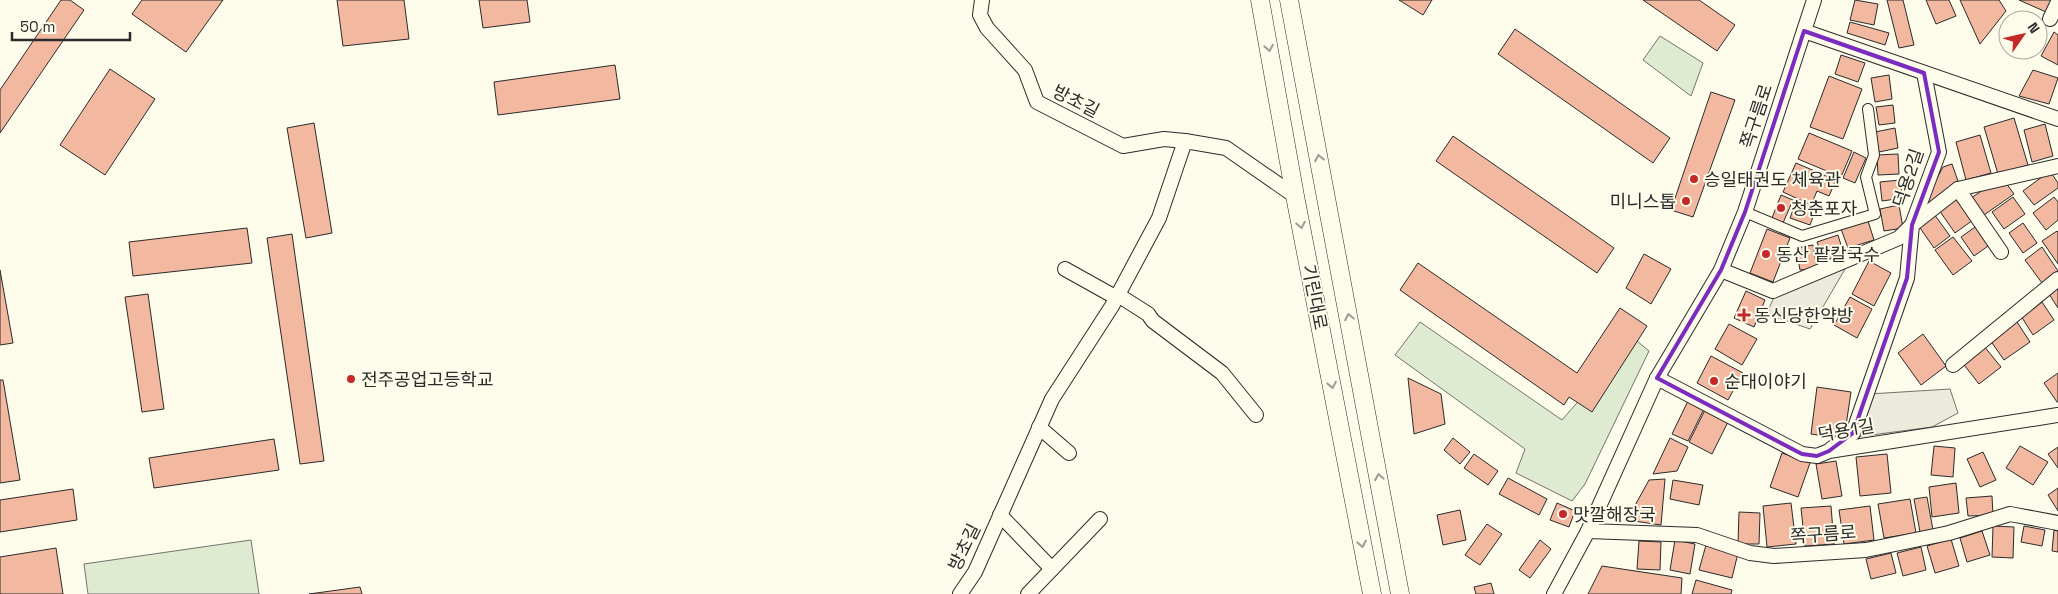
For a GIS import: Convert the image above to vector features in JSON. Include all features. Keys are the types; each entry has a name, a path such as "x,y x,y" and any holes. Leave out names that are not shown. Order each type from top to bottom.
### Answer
{"street":[{"name":"방초길","path":"982,0 980,15 987,28 1025,70 1037,102 1123,146 1164,139 1226,148 1295,196"},
{"name":"기린대로","path":"1260,0 1295,196 1372,594"},
{"name":"기린대로","path":"1289,0 1400,594"},
{"name":"쪽구름로","path":"1554,594 1588,531 1657,378 1721,270 1745,212 1814,0"},
{"path":"2050,19 2058,2"},
{"path":"1804,31 2058,120"},
{"name":"덕용2길","path":"1912,225 1939,152 1924,73"},
{"path":"1745,212 1802,236 1875,214 1866,177 1874,155 1868,109"},
{"name":"방초길","path":"960,594 976,572 1052,399 1118,296 1159,218 1185,141"},
{"name":"덕용2길","path":"1912,225 1958,189 2058,166"},
{"path":"1958,189 2001,252"},
{"path":"1721,270 1773,291 1899,238 1912,225"},
{"path":"1829,451 1853,433 1907,278 1912,225"},
{"path":"1065,270 1118,296 1148,314 1153,321 1222,373 1256,415"},
{"path":"1953,365 2058,279"},
{"name":"덕용1길","path":"1657,378 1802,454 1817,456 1829,451 2058,415"},
{"path":"1039,426 1069,454"},
{"name":"쪽구름로","path":"1588,531 1697,535 1750,553 1774,556 1866,550 1949,533 2010,514 2058,523"},
{"name":"방초길","path":"1000,515 1052,568"},
{"path":"1028,594 1100,519"}],"highlighted area":[{"path":"1804,31 1924,73 1939,152 1912,225 1907,278 1853,433 1829,451 1817,456 1802,454 1657,378 1721,270 1745,212"}],"green space":[{"path":"1660,36 1703,63 1691,96 1643,60"},
{"path":"1420,322 1562,420 1637,341 1649,351 1585,484 1572,501 1516,473 1525,449 1395,355"},
{"path":"251,540 259,594 88,594 84,564"}],"shaded area":[{"path":"1848,264 1810,329 1770,315 1769,308 1777,291"},
{"path":"1950,389 1958,413 1932,427 1856,437 1869,394"}],"building":[{"path":"61,0 70,0 84,10 0,133 0,90"},
{"path":"142,0 223,0 186,52 132,14"},
{"path":"337,0 404,0 409,39 343,46"},
{"path":"479,0 527,0 530,22 483,28"},
{"path":"1399,0 1432,0 1423,15"},
{"path":"1643,0 1699,0 1735,25 1717,51"},
{"path":"1855,0 1878,4 1874,25 1850,20"},
{"path":"1887,0 1903,0 1914,45 1899,48"},
{"path":"1926,0 1949,0 1956,16 1936,24"},
{"path":"1960,0 1999,0 2005,10 1998,10 1998,21 1980,44"},
{"path":"2019,0 2051,0 2047,10 2042,10"},
{"path":"1850,22 1889,33 1885,45 1847,33"},
{"path":"1515,29 1670,138 1653,163 1498,54"},
{"path":"2054,32 2058,35 2058,65 2048,60 2048,43"},
{"path":"1841,55 1865,63 1858,82 1835,74"},
{"path":"615,65 620,99 498,115 494,82"},
{"path":"110,69 155,99 105,175 60,145"},
{"path":"2033,70 2058,78 2049,104 2019,96"},
{"path":"1889,75 1892,99 1875,102 1871,78"},
{"path":"1829,76 1862,89 1843,139 1810,127"},
{"path":"1711,92 1735,100 1693,217 1671,210"},
{"path":"1893,105 1895,123 1879,125 1876,107"},
{"path":"2014,118 2028,165 1998,174 1984,127"},
{"path":"314,123 332,233 306,238 287,128"},
{"path":"2045,124 2053,156 2032,162 2024,130"},
{"path":"1895,128 1898,148 1879,152 1875,132"},
{"path":"1809,133 1852,151 1841,177 1798,159"},
{"path":"1980,135 1991,173 1966,180 1956,142"},
{"path":"1453,136 1614,248 1597,273 1436,161"},
{"path":"1854,152 1866,158 1855,183 1843,178"},
{"path":"1898,154 1899,174 1878,175 1877,155"},
{"path":"1796,163 1836,180 1829,196 1817,191 1811,205 1783,192"},
{"path":"1952,164 1959,184 1929,206 1925,200 1943,167"},
{"path":"2050,171 2058,183 2058,188 2034,205 2023,191"},
{"path":"1900,180 1903,198 1882,201 1880,182"},
{"path":"2006,183 2014,194 1984,215 1971,198 1986,188"},
{"path":"1781,195 1793,200 1783,223 1772,218"},
{"path":"2013,197 2025,214 2004,229 1992,212"},
{"path":"2054,197 2058,202 2058,220 2046,230 2033,213"},
{"path":"1956,198 1973,220 1955,233 1939,210"},
{"path":"1796,202 1816,209 1810,225 1790,218"},
{"path":"1899,205 1903,228 1884,231 1880,209"},
{"path":"1934,214 1950,236 1934,248 1918,225"},
{"path":"1868,221 1874,240 1848,248 1841,229"},
{"path":"2023,223 2037,243 2023,253 2009,233"},
{"path":"1978,225 1991,244 1974,256 1961,237"},
{"path":"247,228 252,263 133,276 129,242"},
{"path":"1767,229 1790,238 1773,282 1750,273"},
{"path":"2058,232 2058,264 2042,241"},
{"path":"292,234 324,461 300,464 267,238"},
{"path":"1838,235 1844,255 1824,262 1817,242"},
{"path":"1953,237 1972,261 1953,275 1935,250"},
{"path":"1813,245 1817,268 1800,270 1796,248"},
{"path":"2042,247 2058,271 2042,283 2025,260"},
{"path":"1644,254 1671,269 1651,304 1626,288"},
{"path":"1869,261 1891,273 1874,306 1852,294"},
{"path":"1418,263 1577,373 1620,308 1647,326 1592,412 1569,397 1564,405 1400,290"},
{"path":"0,270 13,343 0,345"},
{"path":"2058,285 2058,308 2047,291"},
{"path":"1746,291 1765,300 1754,327 1734,318"},
{"path":"148,294 164,409 142,412 125,297"},
{"path":"1850,297 1872,309 1857,338 1834,325"},
{"path":"2042,302 2054,320 2033,335 2021,316"},
{"path":"2017,322 2030,342 2004,360 1990,340"},
{"path":"1729,324 1757,339 1742,365 1715,349"},
{"path":"1923,334 1946,366 1921,385 1898,353"},
{"path":"1983,345 2001,367 1979,384 1961,361"},
{"path":"1711,356 1743,373 1728,400 1697,383"},
{"path":"2058,373 2058,402 2057,402 2044,383"},
{"path":"1408,378 1441,394 1445,424 1414,434"},
{"path":"0,380 3,380 20,480 0,483"},
{"path":"1817,387 1851,392 1844,439 1811,434"},
{"path":"1688,401 1704,409 1688,441 1672,434"},
{"path":"1705,410 1728,422 1712,454 1689,442"},
{"path":"1453,438 1470,452 1460,464 1444,450"},
{"path":"1670,438 1688,447 1677,471 1653,474"},
{"path":"274,439 279,470 154,488 149,458"},
{"path":"1934,446 1955,448 1953,477 1931,475"},
{"path":"2020,446 2048,462 2033,485 2006,468"},
{"path":"2058,447 2058,468 2048,454"},
{"path":"1983,452 1996,480 1980,487 1967,459"},
{"path":"1782,453 1810,463 1798,497 1770,487"},
{"path":"1474,454 1498,471 1488,485 1464,468"},
{"path":"1887,454 1891,493 1860,496 1856,457"},
{"path":"1836,461 1842,496 1822,499 1816,464"},
{"path":"1508,478 1547,499 1539,515 1499,494"},
{"path":"1665,479 1661,525 1627,520 1649,480"},
{"path":"1673,480 1703,485 1699,505 1670,499"},
{"path":"1956,483 1959,513 1932,517 1929,487"},
{"path":"2058,488 2058,511 2048,495"},
{"path":"73,489 77,520 0,532 0,500"},
{"path":"1992,496 1993,515 1968,516 1966,498"},
{"path":"1927,497 1933,530 1920,532 1914,499"},
{"path":"1910,499 1916,533 1884,538 1878,504"},
{"path":"1557,503 1575,511 1569,527 1550,520"},
{"path":"1791,503 1796,544 1767,547 1763,506"},
{"path":"1831,506 1834,544 1805,546 1801,508"},
{"path":"1870,506 1874,540 1844,544 1839,510"},
{"path":"1460,510 1466,540 1443,545 1437,515"},
{"path":"1739,512 1760,513 1759,544 1738,544"},
{"path":"1487,524 1502,534 1480,565 1465,555"},
{"path":"1993,526 2014,527 2013,558 1992,557"},
{"path":"2024,526 2045,530 2042,546 2021,542"},
{"path":"2054,530 2058,531 2058,552 2052,551"},
{"path":"1982,531 1990,555 1967,562 1960,538"},
{"path":"1951,539 1959,566 1935,573 1927,546"},
{"path":"1540,540 1551,549 1530,578 1519,570"},
{"path":"1675,540 1695,544 1690,574 1670,570"},
{"path":"1639,541 1661,542 1660,570 1637,569"},
{"path":"1706,545 1738,553 1732,578 1699,570"},
{"path":"1921,547 1926,570 1903,576 1897,553"},
{"path":"56,548 63,594 0,594 0,557"},
{"path":"1891,553 1896,573 1871,579 1866,559"},
{"path":"1602,566 1682,578 1681,594 1588,594"},
{"path":"1696,580 1732,590 1731,594 1692,594"},
{"path":"1491,583 1494,594 1476,594 1474,587"},
{"path":"360,587 362,594 309,594"}],"place":[{"name":"승일태권도 체육관","path":"1694,179"},
{"name":"미니스톱","path":"1686,201"},
{"name":"청춘포자","path":"1781,208"},
{"name":"동산 팥칼국수","path":"1766,254"},
{"name":"동신당한약방","path":"1744,315"},
{"name":"전주공업고등학교","path":"351,379"},
{"name":"순대이야기","path":"1714,381"},
{"name":"맛깔해장국","path":"1563,514"}]}
